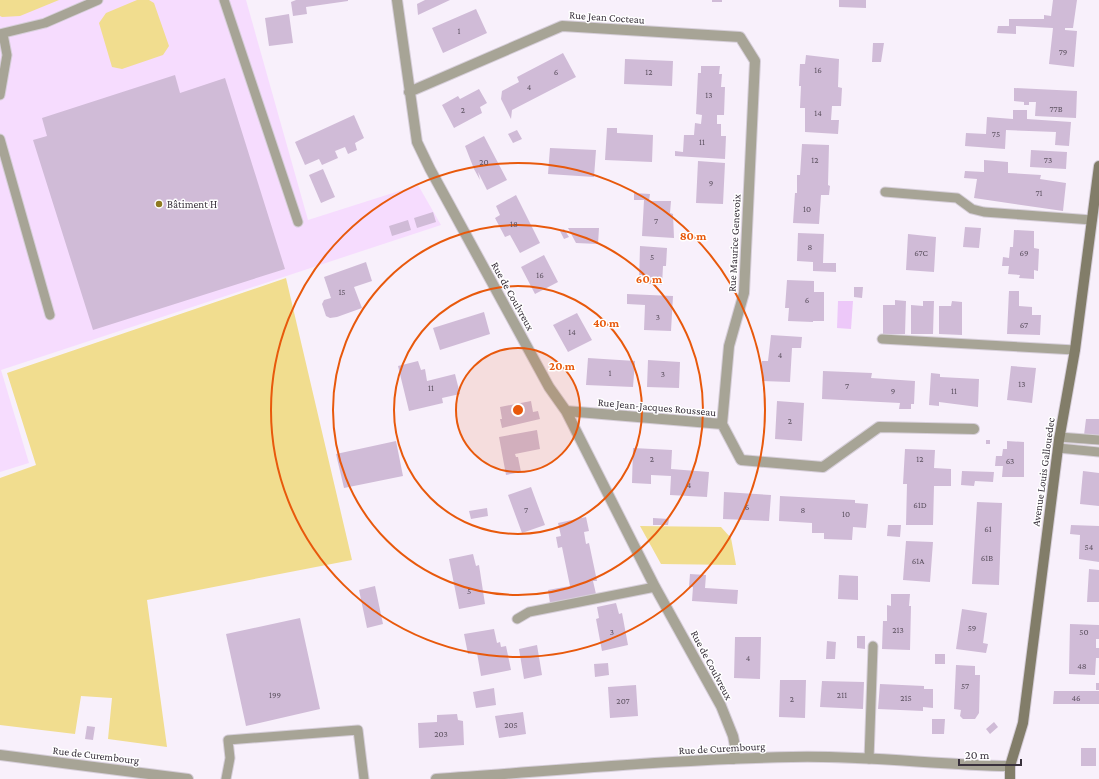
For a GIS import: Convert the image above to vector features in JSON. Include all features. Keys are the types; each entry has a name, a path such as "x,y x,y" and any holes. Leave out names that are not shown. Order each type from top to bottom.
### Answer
{"main road":[{"name":"Avenue Louis Gallouedec","path":"1010,779 1010,766 1023,722 1059,437 1075,350 1099,169"}],"street":[{"name":"Rue de Coulvreux","path":"397,0 417,142 430,169 549,387 566,411 656,587 721,706 733,736 735,746 734,759"},
{"name":"Rue Jean Cocteau","path":"409,92 562,26 740,37 756,61"},
{"name":"Rue Maurice Genevoix","path":"722,424 729,346 744,293 756,61"},
{"name":"Rue Jean-Jacques Rousseau","path":"566,411 722,424 741,460 823,467 879,427 974,429"},
{"name":"Rue de Curembourg","path":"0,755 188,779"},
{"name":"Rue de Curembourg","path":"436,779 734,759 794,757 1010,766"}],"lane":[{"path":"0,95 7,55 2,34 45,23 98,0"},
{"path":"224,0 298,222"},
{"path":"0,139 50,315"},
{"path":"885,192 957,198 972,209 984,212 1049,215 1092,220"},
{"path":"882,339 1075,350"},
{"path":"1059,437 1099,440"},
{"path":"1058,448 1099,452"},
{"path":"517,619 529,612 656,587"},
{"path":"869,759 873,646"},
{"path":"226,779 230,758 228,740 358,730 364,779"}],"shaded area":[{"path":"0,0 246,0 308,220 418,185 441,225 1,370 29,463 0,472"},
{"path":"0,0 59,0 20,16 2,17 0,16"},
{"path":"137,0 149,0 154,3 169,46 163,55 122,69 112,67 99,23 106,13"},
{"path":"286,278 352,560 147,600 167,747 108,739 112,698 81,696 75,734 0,725 0,478 36,465 7,373"},
{"path":"838,301 853,301 851,329 837,328"},
{"path":"640,526 721,527 731,538 736,565 661,564"}],"building":[{"path":"296,0 348,1 306,7 307,14 293,16 291,2"},
{"path":"425,0 450,0 418,15 417,4"},
{"path":"712,0 722,0 722,2 712,2"},
{"path":"839,0 866,0 866,8 839,7"},
{"path":"1053,0 1077,0 1073,28 1065,28 1065,30 1077,31 1074,67 1049,64 1053,28 1016,26 1016,34 997,33 998,26 1009,26 1009,19 1044,19 1044,15 1051,16"},
{"path":"476,9 487,33 443,53 432,28"},
{"path":"289,14 293,43 269,46 265,18"},
{"path":"873,43 884,43 881,62 872,62"},
{"path":"563,53 576,77 512,110 511,119 501,99 502,91 519,82 517,77"},
{"path":"806,55 839,59 838,87 842,88 841,106 832,106 831,120 839,120 838,134 805,132 805,108 800,108 801,86 799,86 800,64 805,64"},
{"path":"625,59 673,61 672,86 624,84"},
{"path":"701,66 720,66 719,74 722,74 721,87 725,87 724,115 717,115 717,124 721,124 721,136 726,136 725,159 675,156 675,151 683,152 684,135 694,135 695,123 701,124 702,115 696,114 698,73 701,73"},
{"name":"Bâtiment H","path":"175,75 180,93 225,78 285,269 93,330 33,140 47,136 42,118"},
{"path":"1014,88 1077,91 1076,118 1035,116 1036,102 1029,102 1029,105 1024,105 1024,102 1014,101"},
{"path":"479,89 487,103 480,107 482,113 454,128 442,105 458,96 460,99"},
{"path":"1013,110 1027,110 1027,119 1071,122 1069,146 1055,145 1056,132 1006,130 1005,149 965,146 966,133 986,134 987,117 1013,119"},
{"path":"354,115 364,138 355,143 357,150 348,154 345,147 335,151 338,158 322,165 319,159 305,165 295,142"},
{"path":"607,128 617,128 617,133 653,135 652,162 605,160"},
{"path":"517,130 522,139 513,143 508,134"},
{"path":"484,136 507,180 487,190 478,172 480,180 474,169 465,146"},
{"path":"802,144 829,145 829,195 821,195 819,224 793,223 795,193 797,193 797,175 800,175"},
{"path":"550,148 596,150 594,177 548,174"},
{"path":"1031,150 1067,152 1066,169 1030,167"},
{"path":"984,160 1008,162 1008,173 1041,175 1040,179 1066,183 1063,211 974,198 977,179 964,178 965,171 984,172"},
{"path":"698,161 725,163 723,204 696,203"},
{"path":"323,169 335,197 321,203 309,175"},
{"path":"634,193 650,194 649,201 671,201 670,213 673,214 674,238 642,236 644,200 634,200"},
{"path":"516,195 540,243 520,253 510,235 505,237 495,218 500,215 496,206"},
{"path":"433,212 436,222 417,228 414,218"},
{"path":"408,220 411,230 392,236 389,226"},
{"path":"965,227 981,228 979,248 963,247"},
{"path":"568,228 599,228 598,244 576,243"},
{"path":"564,229 569,237 564,239 560,231"},
{"path":"1014,230 1034,231 1034,248 1039,249 1038,271 1034,270 1034,279 1019,278 1020,275 1008,274 1009,266 1002,266 1003,257 1009,258 1010,247 1013,247"},
{"path":"798,233 824,234 823,263 836,263 836,272 813,271 813,262 797,261"},
{"path":"908,234 936,237 934,272 906,270"},
{"path":"640,246 667,248 666,266 663,266 662,285 639,283"},
{"path":"544,255 558,282 535,294 521,267"},
{"path":"366,262 372,281 354,287 362,308 337,317 330,318 326,316 322,304 324,300 331,298 324,277"},
{"path":"787,280 814,281 814,292 824,292 824,321 788,321 789,308 785,308"},
{"path":"854,287 863,287 862,298 854,297"},
{"path":"1009,291 1019,291 1019,306 1032,307 1032,315 1041,315 1040,335 1007,334"},
{"path":"627,294 673,296 671,331 644,330 645,305 627,304"},
{"path":"895,300 906,301 905,334 883,334 883,305 895,305"},
{"path":"923,301 934,301 933,334 911,334 911,305 923,306"},
{"path":"952,301 962,302 962,335 939,334 939,306 951,306"},
{"path":"484,312 490,334 440,350 433,328"},
{"path":"577,313 592,340 568,352 553,325"},
{"path":"771,335 802,337 801,348 792,348 790,382 762,381 762,361 768,361"},
{"path":"588,358 635,361 633,387 586,385"},
{"path":"648,360 680,362 679,388 647,387"},
{"path":"418,361 421,370 425,369 427,381 455,374 460,394 442,398 443,403 409,411 398,366"},
{"path":"1011,366 1036,368 1032,403 1007,400"},
{"path":"823,371 872,373 871,378 915,381 914,404 911,404 911,409 899,409 900,403 822,399"},
{"path":"931,373 940,374 940,377 979,379 978,407 939,402 939,406 929,405"},
{"path":"531,401 533,412 538,411 540,419 502,428 500,407"},
{"path":"777,401 804,403 802,441 775,439"},
{"path":"1086,419 1099,419 1099,435 1084,435"},
{"path":"537,430 540,449 515,454 516,457 518,457 521,472 506,475 499,437"},
{"path":"986,440 990,440 990,444 986,444"},
{"path":"396,441 403,476 344,488 336,454"},
{"path":"1007,441 1024,442 1024,477 1002,477 1003,466 995,466 996,456 1002,456 1003,449 1007,449"},
{"path":"633,448 672,450 671,469 709,472 707,497 670,495 671,476 651,475 651,484 632,483"},
{"path":"905,449 935,450 934,468 951,469 951,486 934,486 933,525 906,525 907,484 903,484"},
{"path":"962,471 994,472 993,482 975,481 974,486 961,485"},
{"path":"1083,471 1099,473 1099,506 1080,504"},
{"path":"531,487 545,525 522,533 508,495"},
{"path":"724,492 771,495 769,521 723,519"},
{"path":"780,496 855,500 855,503 868,504 866,528 853,527 852,540 824,539 824,533 812,533 812,523 779,521"},
{"path":"977,502 1002,503 999,585 972,584"},
{"path":"487,508 488,516 471,519 469,511"},
{"path":"586,517 589,531 584,532 586,544 589,543 597,581 593,581 596,594 550,603 548,590 570,586 562,547 558,548 556,537 561,536 558,523"},
{"path":"653,518 669,519 668,525 653,525"},
{"path":"888,525 901,525 900,537 887,536"},
{"path":"1071,525 1099,526 1099,562 1079,559 1080,535 1070,534"},
{"path":"906,541 933,542 930,582 903,580"},
{"path":"473,554 476,566 479,565 485,604 459,609 449,559"},
{"path":"1089,569 1099,570 1099,602 1087,602"},
{"path":"690,574 706,575 705,588 738,590 737,604 692,601 693,587 689,587"},
{"path":"839,575 858,576 858,600 838,599"},
{"path":"375,586 383,624 367,628 359,590"},
{"path":"891,594 910,594 910,650 882,649 883,621 887,621 887,605 891,606"},
{"path":"616,603 619,614 622,613 628,645 602,651 596,619 599,618 597,607"},
{"path":"962,609 987,613 983,643 988,644 986,653 956,649"},
{"path":"300,618 320,709 246,726 226,634"},
{"path":"1070,624 1099,625 1099,639 1096,639 1096,648 1099,648 1099,658 1096,658 1095,675 1069,674"},
{"path":"494,629 497,643 500,642 501,647 506,646 511,670 481,676 477,653 468,654 464,634"},
{"path":"857,636 865,636 865,649 857,648"},
{"path":"735,637 761,637 760,679 734,678"},
{"path":"827,641 836,642 835,659 826,659"},
{"path":"537,645 542,675 524,679 519,649"},
{"path":"935,654 945,654 945,664 935,664"},
{"path":"608,663 609,675 595,677 594,664"},
{"path":"956,665 975,666 975,675 980,675 979,713 975,719 963,719 960,716 961,710 954,709"},
{"path":"780,680 806,680 805,718 779,717"},
{"path":"822,681 864,682 863,709 820,707"},
{"path":"1096,683 1099,683 1099,690 1096,690"},
{"path":"880,684 924,686 924,689 933,689 933,708 923,707 923,711 878,709"},
{"path":"636,685 638,716 610,718 608,687"},
{"path":"494,688 496,705 476,708 473,692"},
{"path":"1054,691 1099,691 1099,704 1053,704"},
{"path":"523,712 526,734 499,738 495,716"},
{"path":"457,714 458,720 463,721 464,745 419,748 418,723 437,722 437,715"},
{"path":"932,719 945,719 944,734 932,734"},
{"path":"994,722 998,727 990,734 986,729"},
{"path":"87,726 95,727 93,740 85,739"},
{"path":"1081,748 1096,748 1096,766 1081,766"}],"place":[{"name":"Bâtiment H","path":"159,204"}]}
